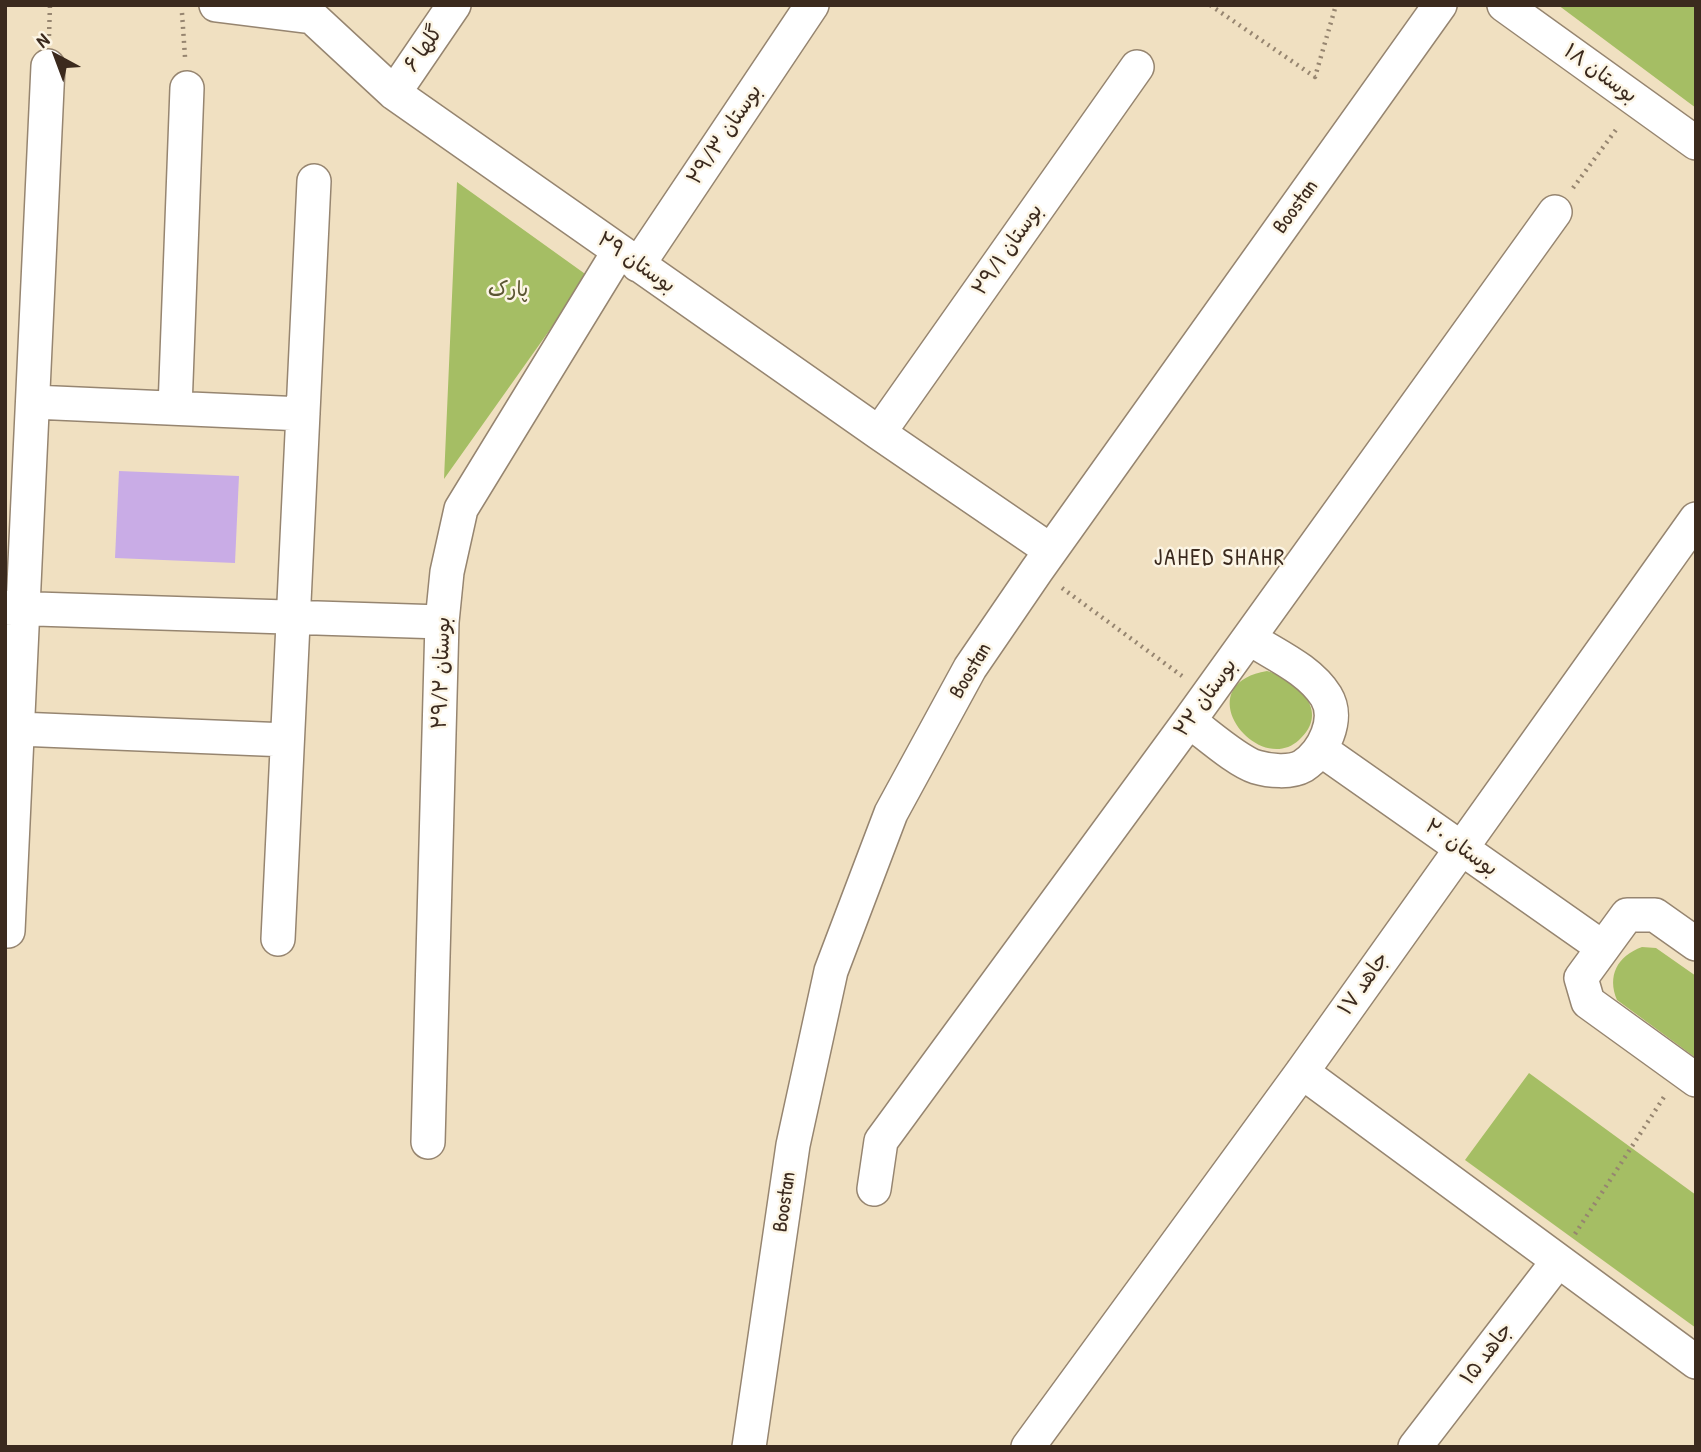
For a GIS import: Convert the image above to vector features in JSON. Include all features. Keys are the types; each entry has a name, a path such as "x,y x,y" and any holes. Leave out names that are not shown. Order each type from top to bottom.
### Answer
{"street":[{"name":"گلها ۶","path":"394,93 454,5"},
{"name":"بوستان ۲۹/۳","path":"629,258 812,5"},
{"name":"Boostan","path":"749,1447 793,1145 831,971 891,813 970,668 1440,5"},
{"name":"بوستان ۱۸","path":"1504,5 1696,143"},
{"name":"بوستان ۲۹","path":"221,6 309,11 394,93 879,433 1044,560"},
{"path":"8,931 18,729 14,608 33,402 48,66"},
{"name":"بوستان ۲۹/۱","path":"879,433 1137,67"},
{"path":"175,408 187,88"},
{"path":"278,939 314,181"},
{"name":"بوستان ۲۲","path":"874,1189 881,1141 1250,638 1555,212"},
{"name":"بوستان ۲۹/۲","path":"428,1142 442,622 447,572 461,509 629,258"},
{"path":"33,402 303,414"},
{"name":"جاهد ۱۷","path":"1028,1447 1302,1072 1696,519"},
{"path":"14,608 442,622"},
{"path":"1199,708 1253,766 1278,771 1301,767 1320,749 1332,723 1327,698 1310,677 1250,638"},
{"path":"18,729 287,740"},
{"name":"بوستان ۲۰","path":"1320,749 1602,947"},
{"path":"1689,1075 1588,1002 1581,978 1627,915 1654,915 1696,944"},
{"path":"1302,1072 1696,1362"},
{"name":"جاهد ۱۵","path":"1415,1447 1558,1261"}],"path":[{"path":"182,5 187,88"},
{"path":"1210,5 1315,77 1336,5"},
{"path":"1555,212 1637,101"},
{"path":"1044,560 1199,708"},
{"path":"1558,1261 1689,1075"}],"green space":[{"path":"1558,5 1696,5 1696,108"},
{"name":"پارک","path":"457,182 588,276 444,479"},
{"path":"1267,671 1299,689 1311,708 1312,718 1308,729 1299,740 1282,749 1265,747 1249,739 1237,725 1230,709 1232,693 1243,680"},
{"path":"1642,947 1656,948 1696,976 1696,1058 1617,1000 1613,983 1616,968 1626,956"},
{"path":"1529,1073 1696,1195 1696,1328 1465,1160"}],"building":[{"path":"119,471 239,476 235,563 115,558"}],"district":[{"name":"JAHED SHAHR","path":"1220,559"}]}
